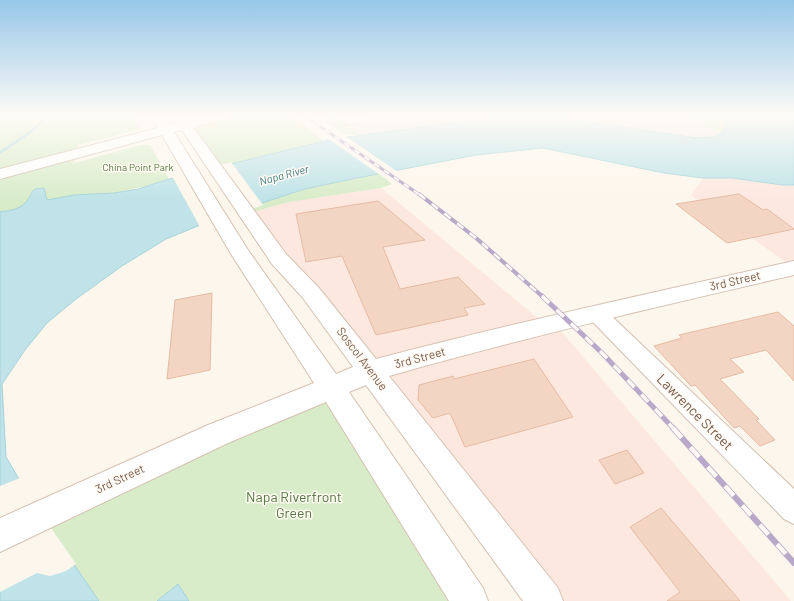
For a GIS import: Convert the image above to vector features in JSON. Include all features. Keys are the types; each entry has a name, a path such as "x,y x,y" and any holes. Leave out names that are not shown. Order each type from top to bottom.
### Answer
{"main road":[{"path":"0,174 113,144"},
{"path":"173,144 221,222 470,601"},
{"name":"Soscol Avenue","path":"198,144 271,249 312,293 545,601"},
{"name":"3rd Street","path":"0,535 218,434 330,386 371,371 597,314 794,268"}],"street":[{"name":"Lawrence Street","path":"597,314 794,509"}],"shaded area":[{"path":"703,178 732,178 783,185 794,185 794,268 691,195"},
{"path":"381,188 547,326 555,324 791,601 545,601 246,214 289,202"}],"green space":[{"name":"China Point Park","path":"0,144 82,144 78,145 74,163 141,145 150,145 169,179 155,184 114,193 74,195 47,200 44,188 35,189 27,201 20,207 0,212"},
{"path":"199,144 311,144 215,168"},
{"path":"378,173 392,184 381,188 289,202 246,214 243,209 305,189"},
{"name":"Napa Riverfront Green","path":"330,386 470,601 189,601 178,584 157,601 99,601 41,516"}],"water":[{"name":"Napa River","path":"312,144 794,144 794,185 783,185 732,178 703,178 664,173 543,148 476,155 305,189 225,215 166,239 122,266 76,299 47,323 25,350 2,384 6,457 41,516 99,601 0,601 0,212 20,207 27,201 35,189 44,188 47,200 74,195 114,193 138,189 169,179"},
{"path":"178,584 189,601 157,601"}],"pier":[{"path":"336,144 357,144 398,172 380,175"},
{"path":"231,162 263,205 200,227 172,176"},
{"path":"20,478 42,515 76,564 66,571 50,576 37,573 0,592 0,486"}],"building":[{"path":"739,194 763,210 767,209 794,229 727,243 676,204"},
{"path":"378,201 425,240 383,247 400,289 458,277 485,304 464,308 468,315 376,335 342,256 306,262 296,214"},
{"path":"212,293 210,370 167,379 175,300"},
{"path":"778,312 794,326 794,381 766,350 730,359 744,372 720,379 759,419 756,420 775,440 760,446 740,426 734,428 695,385 691,386 654,346 682,338 679,335"},
{"path":"534,359 573,417 465,447 450,413 433,418 418,400 419,385 453,376 454,379"},
{"path":"627,450 644,473 615,484 599,460"},
{"path":"661,508 740,601 667,601 680,592 630,527"}],"waterway":[{"path":"0,153 13,144"}],"railway":[{"path":"346,144 420,195"},
{"path":"419,194 476,238 543,297"},
{"path":"542,296 602,353 674,429"},
{"path":"673,428 794,563"}]}
